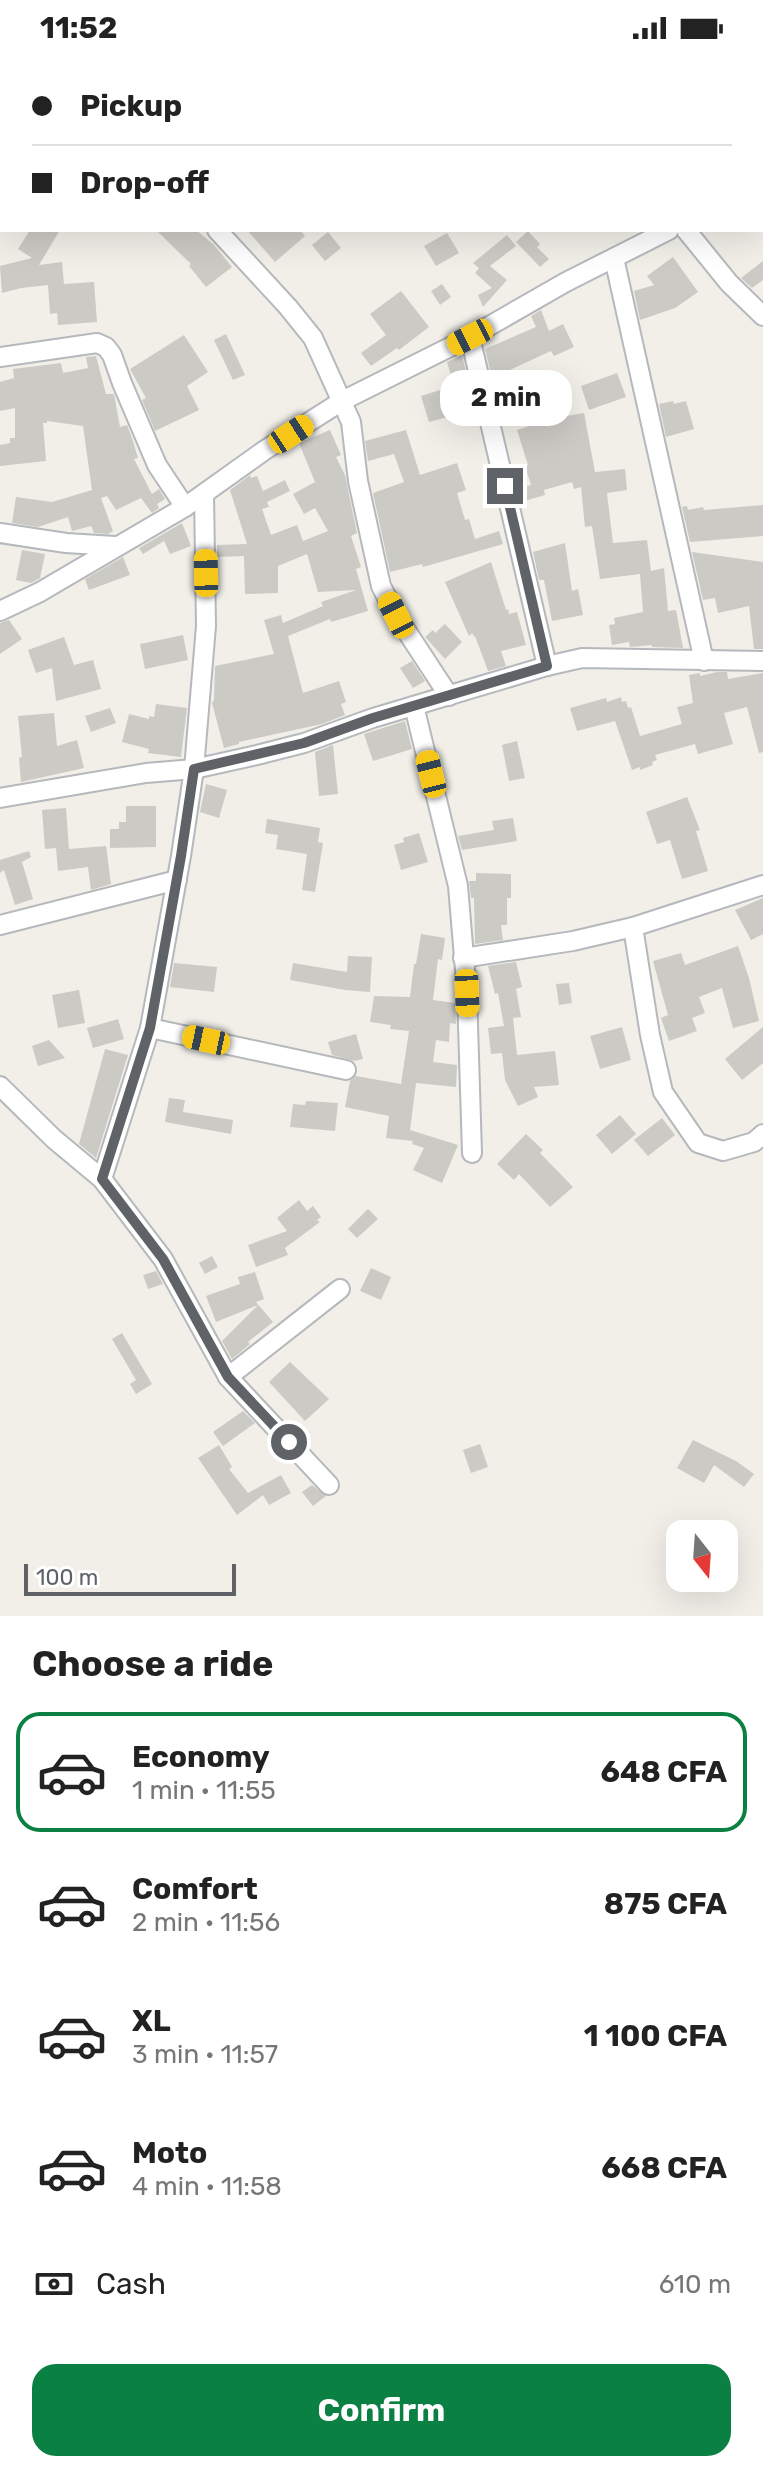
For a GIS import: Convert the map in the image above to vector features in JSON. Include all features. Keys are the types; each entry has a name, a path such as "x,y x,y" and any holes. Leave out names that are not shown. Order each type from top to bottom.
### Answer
{"street":[{"path":"219,232 313,338 351,422 358,481 381,586 396,615 449,696"},
{"path":"0,611 40,592 185,507 265,450 342,401 470,337 665,232"},
{"path":"688,232 729,283 763,316"},
{"path":"614,258 704,661"},
{"path":"470,337 547,666"},
{"path":"0,357 97,343 106,347 157,465 185,507"},
{"path":"102,1179 150,1028 194,769 206,626 204,494"},
{"path":"0,533 66,543 115,546"},
{"path":"0,798 146,773 194,769 304,743 373,718 582,658 763,661"},
{"path":"414,706 458,886 467,993 472,1153"},
{"path":"0,925 177,880"},
{"path":"463,958 573,941 633,927 763,885"},
{"path":"633,927 650,1035 663,1092 698,1143 723,1151 754,1142 763,1134"},
{"path":"150,1028 346,1070"},
{"path":"0,1087 54,1139 102,1179 163,1259 228,1377 329,1485"},
{"path":"228,1377 340,1289"}],"building":[{"path":"29,232 59,232 39,265 62,262 64,284 94,282 97,322 58,325 57,313 50,314 48,285 2,293 0,266 32,258 18,249"},
{"path":"158,232 198,232 232,267 206,287 189,266 191,264"},
{"path":"249,232 302,232 305,236 275,262"},
{"path":"328,232 341,248 325,261 312,245"},
{"path":"529,232 540,244 537,247 549,259 540,267 516,242"},
{"path":"447,233 459,253 436,266 424,246"},
{"path":"507,235 516,246 490,266 507,280 483,307 478,295 492,288 475,273 479,268 473,263"},
{"path":"673,257 698,292 675,308 640,320 634,291 654,285 647,276"},
{"path":"763,261 763,280 752,288 741,278"},
{"path":"442,284 451,297 440,305 431,291"},
{"path":"401,291 429,327 371,366 361,353 386,335 370,314"},
{"path":"541,310 549,331 563,324 574,347 554,356 551,351 492,378 485,349 536,327 531,316"},
{"path":"226,334 245,375 233,380 214,340"},
{"path":"184,335 208,372 187,386 199,410 155,431 142,400 146,398 130,369"},
{"path":"462,355 475,409 452,419 451,416 429,422 421,396 450,387 449,383 453,382 447,362"},
{"path":"96,356 106,394 114,394 120,427 127,425 132,438 138,458 134,459 152,494 159,489 165,499 157,504 159,508 152,513 141,498 116,510 107,496 101,498 113,531 108,534 94,533 91,526 72,531 68,517 38,527 12,523 16,497 52,502 92,490 83,426 47,421 43,423 46,461 0,466 0,445 10,443 10,438 15,438 15,408 0,411 0,382 14,378 13,369 61,363 63,373 88,368 86,357"},
{"path":"617,373 626,397 589,410 581,386"},
{"path":"673,401 674,404 686,401 694,429 666,437 659,404"},
{"path":"584,413 595,472 625,469 627,490 607,493 613,543 647,540 651,571 664,568 668,611 676,610 683,648 652,645 630,647 629,642 612,645 609,625 615,624 614,618 643,612 640,574 600,579 592,526 585,527 581,487 574,489 572,482 544,490 545,495 521,502 518,489 531,485 517,430"},
{"path":"330,430 341,455 336,457 345,475 357,533 351,536 361,567 356,569 368,611 331,622 330,619 288,636 303,693 339,681 346,702 341,704 345,715 322,724 224,748 212,703 215,666 274,654 264,620 281,615 283,623 323,606 321,602 356,590 318,592 307,554 278,566 278,593 245,594 244,556 217,557 217,545 247,544 230,490 250,475 251,478 257,476 263,491 285,480 290,491 267,502 269,507 262,509 271,535 297,525 303,541 328,531 315,508 304,514 293,494 315,482 299,443"},
{"path":"406,430 420,475 457,463 466,490 457,493 475,539 499,531 503,544 423,567 422,564 390,572 373,493 404,482 394,454 368,461 365,441"},
{"path":"763,505 763,536 690,542 682,507 687,506 688,510 703,507 704,510"},
{"path":"182,523 191,546 170,554 164,541 143,554 139,548"},
{"path":"565,543 572,591 578,589 583,615 552,621 544,580 539,580 533,552"},
{"path":"22,550 45,554 40,578 31,583 16,580"},
{"path":"692,552 763,562 763,649 754,649 749,606 718,613 715,598 703,600"},
{"path":"123,557 130,575 89,590 85,579"},
{"path":"491,562 506,610 509,614 517,612 526,645 501,651 506,666 488,671 475,636 472,633 469,636 445,582"},
{"path":"9,620 22,639 0,654 0,623"},
{"path":"445,624 462,642 445,659 425,637"},
{"path":"183,635 188,660 145,669 140,644"},
{"path":"64,637 74,665 93,660 101,689 56,701 52,668 36,673 28,650"},
{"path":"412,661 425,681 413,688 400,668"},
{"path":"727,672 728,679 763,673 763,752 759,753 747,707 724,713 733,744 698,754 695,744 655,755 657,760 652,762 653,765 640,770 640,767 632,770 615,721 577,731 570,708 621,697 628,708 631,707 640,736 682,724 677,707 693,703 689,675"},
{"path":"156,704 187,708 181,757 148,753 149,749 122,742 129,714 149,719 149,716 154,717"},
{"path":"110,708 116,723 91,732 85,716"},
{"path":"54,713 57,746 77,740 84,768 21,782 18,716"},
{"path":"405,721 412,749 373,761 364,734"},
{"path":"517,741 525,778 509,781 502,745"},
{"path":"333,745 338,794 319,796 315,752"},
{"path":"206,784 227,790 219,818 200,812"},
{"path":"687,797 700,830 696,831 708,871 682,879 670,840 657,844 646,812"},
{"path":"126,806 156,806 156,847 110,848 110,829 119,829 119,822 126,822"},
{"path":"66,808 69,849 106,846 111,884 91,890 88,867 58,871 56,848 45,849 42,810"},
{"path":"513,818 517,841 462,850 458,836 494,830 492,821"},
{"path":"267,819 320,828 318,842 323,843 315,892 302,890 307,854 276,849 278,835 265,833"},
{"path":"419,833 428,862 401,870 394,845 404,842 403,838"},
{"path":"29,851 31,857 22,862 33,899 15,905 4,870 0,873 0,860"},
{"path":"476,873 511,874 507,925 501,925 503,940 475,944 474,898 471,898 469,881 476,881"},
{"path":"763,898 763,934 751,940 735,910"},
{"path":"421,934 445,938 442,960 438,959 433,1000 455,1003 456,1024 450,1023 449,1042 436,1040 433,1062 457,1065 456,1087 416,1083 410,1130 458,1145 442,1183 413,1170 424,1148 412,1144 413,1141 386,1138 389,1116 345,1107 350,1081 356,1076 401,1084 409,1031 370,1022 374,996 410,997"},
{"path":"738,946 759,1021 733,1028 722,988 699,997 705,1013 692,1018 697,1031 669,1041 661,1018 668,1015 653,961 681,953 685,965"},
{"path":"348,956 372,957 370,992 290,980 293,963 347,972"},
{"path":"516,962 522,987 516,989 521,1017 513,1018 517,1055 555,1051 559,1085 534,1087 538,1097 518,1106 505,1080 502,1053 491,1054 488,1028 504,1026 498,993 495,994 488,966"},
{"path":"174,963 217,967 214,992 170,987"},
{"path":"569,983 572,1003 559,1005 556,984"},
{"path":"79,990 85,1023 58,1028 52,995"},
{"path":"118,1019 124,1039 93,1048 87,1028"},
{"path":"622,1027 631,1060 600,1069 590,1036"},
{"path":"763,1027 763,1063 742,1080 725,1059"},
{"path":"356,1034 363,1059 354,1061 332,1055 328,1042"},
{"path":"49,1040 65,1058 38,1066 32,1046"},
{"path":"105,1049 128,1055 96,1158 79,1144"},
{"path":"169,1098 185,1100 183,1112 233,1120 231,1134 165,1122"},
{"path":"306,1101 338,1103 335,1131 290,1127 293,1104 305,1105"},
{"path":"620,1115 636,1134 612,1154 596,1135"},
{"path":"662,1118 675,1135 648,1156 634,1140"},
{"path":"526,1134 573,1187 550,1207 519,1174 514,1180 497,1164"},
{"path":"299,1200 307,1211 313,1206 321,1217 317,1220 320,1222 285,1248 288,1255 256,1267 248,1245 287,1231 277,1218"},
{"path":"368,1209 378,1219 357,1238 348,1229"},
{"path":"212,1256 218,1267 205,1274 199,1263"},
{"path":"371,1268 391,1277 381,1300 360,1291"},
{"path":"156,1271 163,1284 148,1289 143,1275"},
{"path":"255,1272 264,1299 256,1302 273,1322 232,1359 222,1341 258,1305 216,1322 206,1296 240,1284 238,1277"},
{"path":"122,1333 152,1384 136,1394 130,1384 136,1380 112,1339"},
{"path":"290,1362 329,1399 305,1421 269,1382"},
{"path":"243,1411 255,1423 223,1446 213,1432"},
{"path":"693,1440 736,1461 754,1474 744,1487 714,1465 704,1483 677,1468"},
{"path":"480,1444 488,1467 471,1473 463,1450"},
{"path":"219,1445 232,1467 229,1469 248,1493 281,1475 291,1493 269,1505 263,1495 237,1515 198,1458"},
{"path":"312,1485 326,1496 313,1506 302,1492"}],"route":[{"path":"289,1442 228,1377 163,1259 102,1179 150,1028 194,769 304,743 373,718 547,666 505,486"}]}
